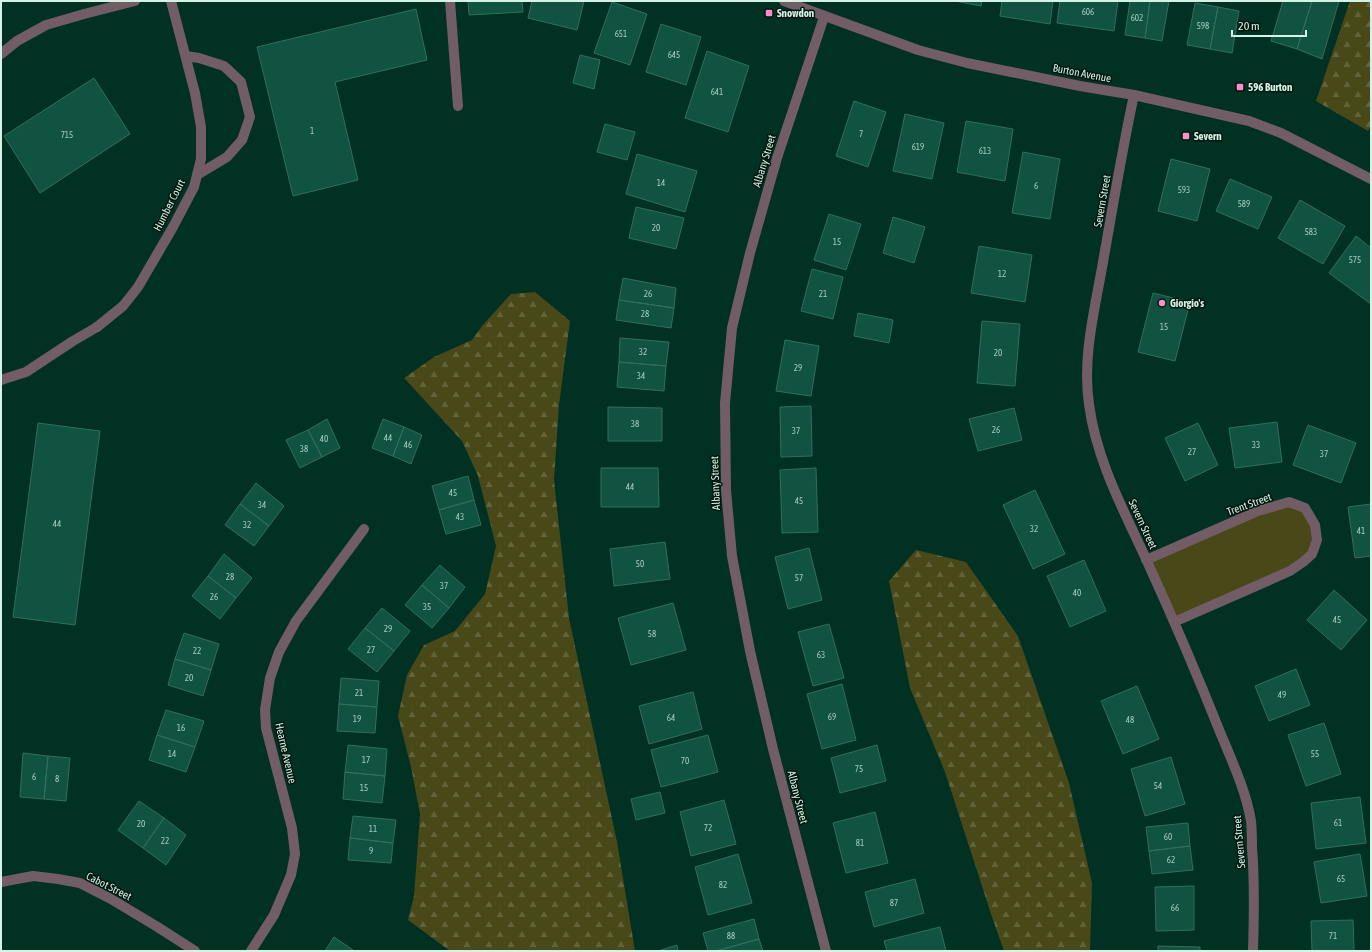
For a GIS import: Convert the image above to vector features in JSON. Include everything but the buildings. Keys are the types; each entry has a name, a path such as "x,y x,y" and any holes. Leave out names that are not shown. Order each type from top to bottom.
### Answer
{"street":[{"path":"1,54 17,41 46,25 135,1"},
{"name":"Humber Court","path":"1,380 26,372 97,327 123,306 138,287 173,227 194,187 201,159 201,127 195,93 171,1"},
{"path":"450,1 458,106"},
{"name":"Burton Avenue","path":"784,1 824,17 918,50 967,63 1080,86 1134,94 1249,121 1281,133 1371,179"},
{"name":"Albany Street","path":"824,17 778,158 750,253 732,328 725,403 726,490 732,556 750,651 826,951"},
{"path":"186,56 199,58 224,66 241,82 250,117 242,140 227,157 196,175"},
{"name":"Severn Street","path":"1134,94 1096,302 1086,366 1089,404 1096,441 1119,503 1174,622 1236,770 1251,821 1254,870 1253,951"},
{"name":"Trent Street","path":"1146,560 1258,511 1289,502 1305,508 1315,525 1318,540 1312,554 1290,571 1174,622"},
{"name":"Hearne Avenue","path":"251,951 274,915 290,875 295,854 292,828 266,728 266,710 270,678 279,652 296,621 364,529"},
{"name":"Cabot Street","path":"1,882 34,876 80,883 118,903 195,951"}],"green space":[{"path":"1350,1 1371,1 1371,126 1368,131 1316,101"},
{"path":"535,292 570,321 559,405 554,480 569,618 617,842 635,951 450,951 408,920 414,896 420,814 411,767 398,716 407,675 424,645 455,631 485,594 496,546 478,476 462,441 404,378 434,357 472,340 482,326 511,294"},
{"path":"1289,505 1303,510 1313,526 1315,540 1303,561 1176,618 1150,560 1259,512"},
{"path":"916,550 966,562 1018,636 1069,783 1092,883 1090,951 1004,951 945,772 910,688 889,581"}],"place":[{"name":"Snowdon","path":"769,13"},
{"name":"596 Burton","path":"1240,87"},
{"name":"Severn","path":"1186,136"},
{"name":"Giorgio's","path":"1162,303"}]}
